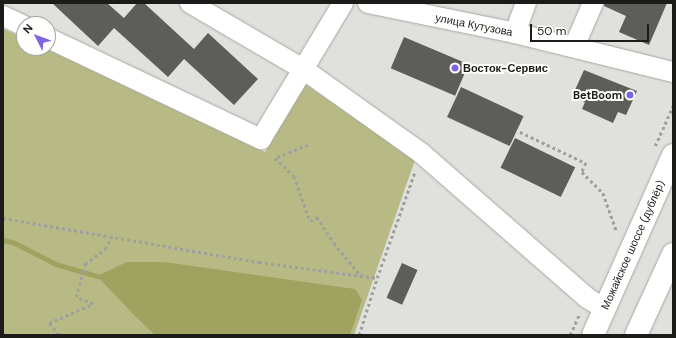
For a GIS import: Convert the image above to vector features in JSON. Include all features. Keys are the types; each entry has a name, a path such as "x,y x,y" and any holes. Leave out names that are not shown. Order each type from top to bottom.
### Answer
{"main road":[{"name":"Можайское шоссе (дублёр)","path":"593,335 673,155"},
{"path":"636,335 673,254"}],"street":[{"path":"190,3 303,69 422,153 587,298 605,309"},
{"path":"56,42 261,139 343,3"},
{"name":"улица Кутузова","path":"368,3 420,9 673,72"},
{"path":"515,33 526,3"},
{"path":"574,47 593,3"},
{"path":"3,16 16,22"}],"path":[{"path":"520,132 586,163 582,172 603,193 617,232"},
{"path":"308,145 275,158 294,176 310,221 317,217 334,243 361,276"},
{"path":"359,335 414,172"},
{"path":"3,218 259,262 377,278"},
{"path":"59,335 49,323 93,304 76,297 85,264 105,249 112,236"}],"shaded area":[{"path":"3,29 16,35 16,56 56,56 56,54 265,152 305,84 415,160 354,335 3,335"},
{"path":"127,262 164,262 355,289 362,300 350,335 155,335 97,276"}],"building":[{"path":"52,3 107,3 124,18 137,3 144,3 194,49 208,33 258,79 234,105 184,59 168,77 114,28 98,46"},
{"path":"604,3 667,3 649,45 619,32 626,16 604,6"},
{"path":"404,37 468,64 455,96 391,68"},
{"path":"584,70 637,91 626,115 618,112 613,123 582,109 585,102 578,99 581,93 575,90"},
{"path":"461,87 524,116 510,146 447,117"},
{"path":"515,138 575,167 561,197 501,168"},
{"path":"402,263 418,270 402,305 387,298"}],"waterway":[{"path":"3,240 15,243 56,264 97,276"}],"place":[{"name":"Восток-Сервис","path":"455,68"},
{"name":"BetBoom","path":"630,95"}]}
